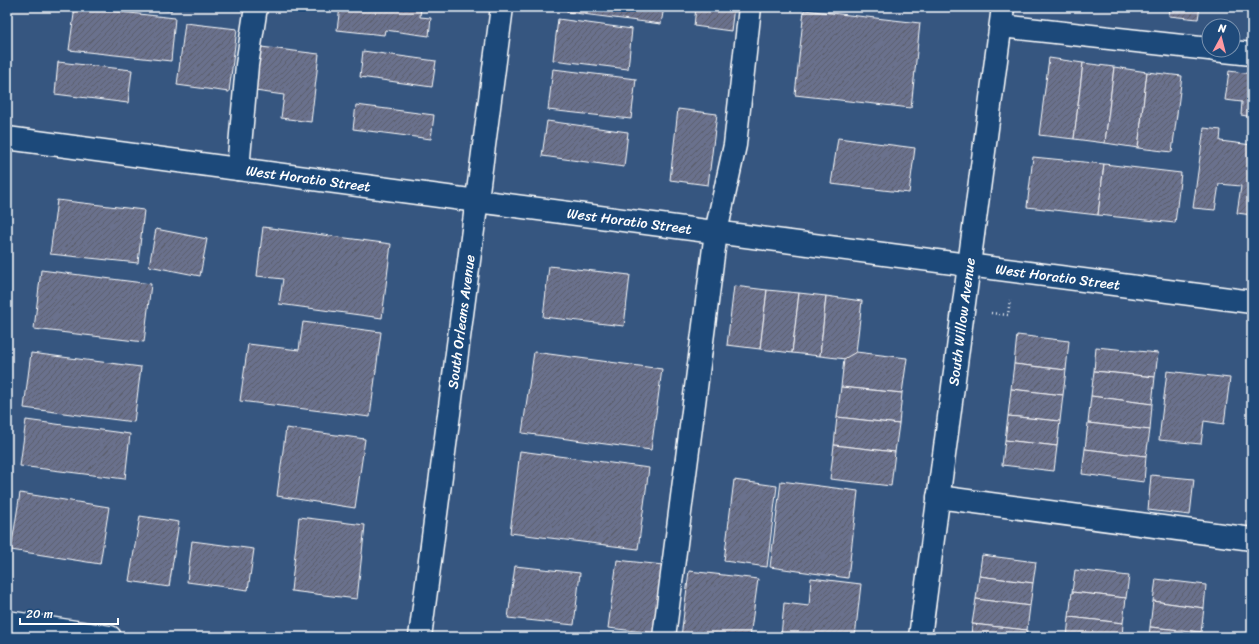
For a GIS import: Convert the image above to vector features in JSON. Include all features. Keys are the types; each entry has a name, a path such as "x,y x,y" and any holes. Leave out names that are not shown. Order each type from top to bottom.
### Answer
{"street":[{"path":"238,169 248,64 256,7"},
{"name":"South Orleans Avenue","path":"420,637 502,7"},
{"path":"664,637 716,232 735,145 750,7"},
{"path":"1002,16 1201,48"},
{"name":"South Willow Avenue","path":"920,637 1002,16"},
{"path":"1241,53 1252,54"},
{"name":"West Horatio Street","path":"7,138 1252,302"},
{"path":"938,497 1252,539"},
{"path":"7,622 110,637"}],"building":[{"path":"75,7 175,18 171,61 69,50"},
{"path":"144,7 172,7 171,11"},
{"path":"340,7 421,7 420,17 431,18 429,36 385,30 384,35 337,30"},
{"path":"568,7 664,7 661,24 567,12"},
{"path":"696,7 734,7 731,31 694,26"},
{"path":"899,7 929,7 929,10"},
{"path":"1170,7 1200,7 1198,19 1169,16"},
{"path":"804,10 920,23 911,108 795,95"},
{"path":"558,19 632,29 628,69 553,60"},
{"path":"185,23 237,29 229,92 177,85"},
{"path":"261,47 319,54 311,122 281,118 284,95 255,91"},
{"path":"363,51 436,61 432,87 360,77"},
{"path":"1049,58 1083,63 1074,139 1039,135"},
{"path":"58,62 132,70 128,103 55,94"},
{"path":"1083,63 1114,67 1105,143 1074,139"},
{"path":"1114,67 1147,72 1138,148 1105,143"},
{"path":"553,69 636,79 631,119 548,110"},
{"path":"1229,71 1252,74 1252,117 1241,115 1242,102 1225,100"},
{"path":"1147,72 1182,76 1172,152 1138,148"},
{"path":"356,105 434,115 431,139 353,129"},
{"path":"678,109 717,114 708,185 670,180"},
{"path":"547,121 628,132 624,167 542,156"},
{"path":"1204,128 1221,130 1220,141 1252,145 1252,215 1237,213 1241,186 1219,184 1215,210 1193,208"},
{"path":"838,138 915,148 909,193 831,184"},
{"path":"1033,157 1104,164 1098,215 1027,207"},
{"path":"1104,164 1181,173 1175,223 1098,215"},
{"path":"57,200 144,210 138,263 50,254"},
{"path":"263,227 391,244 382,318 279,304 283,279 257,276"},
{"path":"156,229 207,239 200,276 149,266"},
{"path":"549,266 630,275 624,326 543,317"},
{"path":"41,270 151,284 144,342 34,329"},
{"path":"734,286 767,290 760,349 727,345"},
{"path":"767,290 799,293 792,353 760,349"},
{"path":"799,293 826,296 820,356 792,353"},
{"path":"826,296 862,301 856,352 846,359 820,356"},
{"path":"303,322 381,332 370,417 240,401 248,344 299,350"},
{"path":"1017,335 1069,341 1066,370 1014,364"},
{"path":"1096,347 1158,353 1155,377 1094,371"},
{"path":"534,352 662,369 651,450 522,433"},
{"path":"856,352 907,358 902,393 841,387 844,359"},
{"path":"31,353 141,367 134,422 24,408"},
{"path":"1014,364 1066,370 1063,395 1011,389"},
{"path":"1094,371 1155,377 1152,404 1091,396"},
{"path":"1167,371 1230,378 1224,424 1204,421 1201,444 1159,440"},
{"path":"1252,376 1252,399 1249,399"},
{"path":"841,387 902,393 899,424 837,417"},
{"path":"1011,389 1063,395 1060,421 1008,416"},
{"path":"1091,396 1152,404 1150,430 1088,423"},
{"path":"1008,416 1060,421 1057,446 1005,440"},
{"path":"837,417 899,424 895,452 834,445"},
{"path":"26,420 130,434 125,479 20,466"},
{"path":"1088,423 1150,430 1146,456 1085,449"},
{"path":"286,428 365,439 355,508 277,496"},
{"path":"1005,440 1057,446 1054,471 1002,465"},
{"path":"834,445 895,452 891,486 830,479"},
{"path":"1085,449 1146,456 1144,482 1082,474"},
{"path":"520,451 649,468 638,549 510,533"},
{"path":"1151,475 1194,479 1190,515 1148,510"},
{"path":"734,480 777,486 767,567 724,561"},
{"path":"781,481 858,491 848,578 770,567"},
{"path":"20,493 109,507 100,564 11,550"},
{"path":"140,516 179,522 169,587 129,581"},
{"path":"299,517 365,525 357,599 291,591"},
{"path":"192,541 254,549 248,590 187,582"},
{"path":"982,555 1036,562 1033,583 979,576"},
{"path":"617,560 663,565 654,633 608,628"},
{"path":"515,566 580,573 574,625 508,618"},
{"path":"1075,570 1129,576 1126,598 1072,592"},
{"path":"689,571 758,579 750,637 681,637"},
{"path":"979,576 1033,583 1030,606 976,599"},
{"path":"811,578 861,584 855,637 781,637 784,603 809,606"},
{"path":"1156,579 1206,585 1204,608 1153,601"},
{"path":"1072,592 1126,598 1123,623 1069,617"},
{"path":"976,599 1030,606 1027,630 972,624"},
{"path":"1153,601 1204,608 1201,632 1150,627"},
{"path":"1069,617 1123,623 1122,637 1067,637"},
{"path":"972,624 1027,630 1026,637 971,637"},
{"path":"1150,627 1201,632 1200,637 1149,637"}]}
